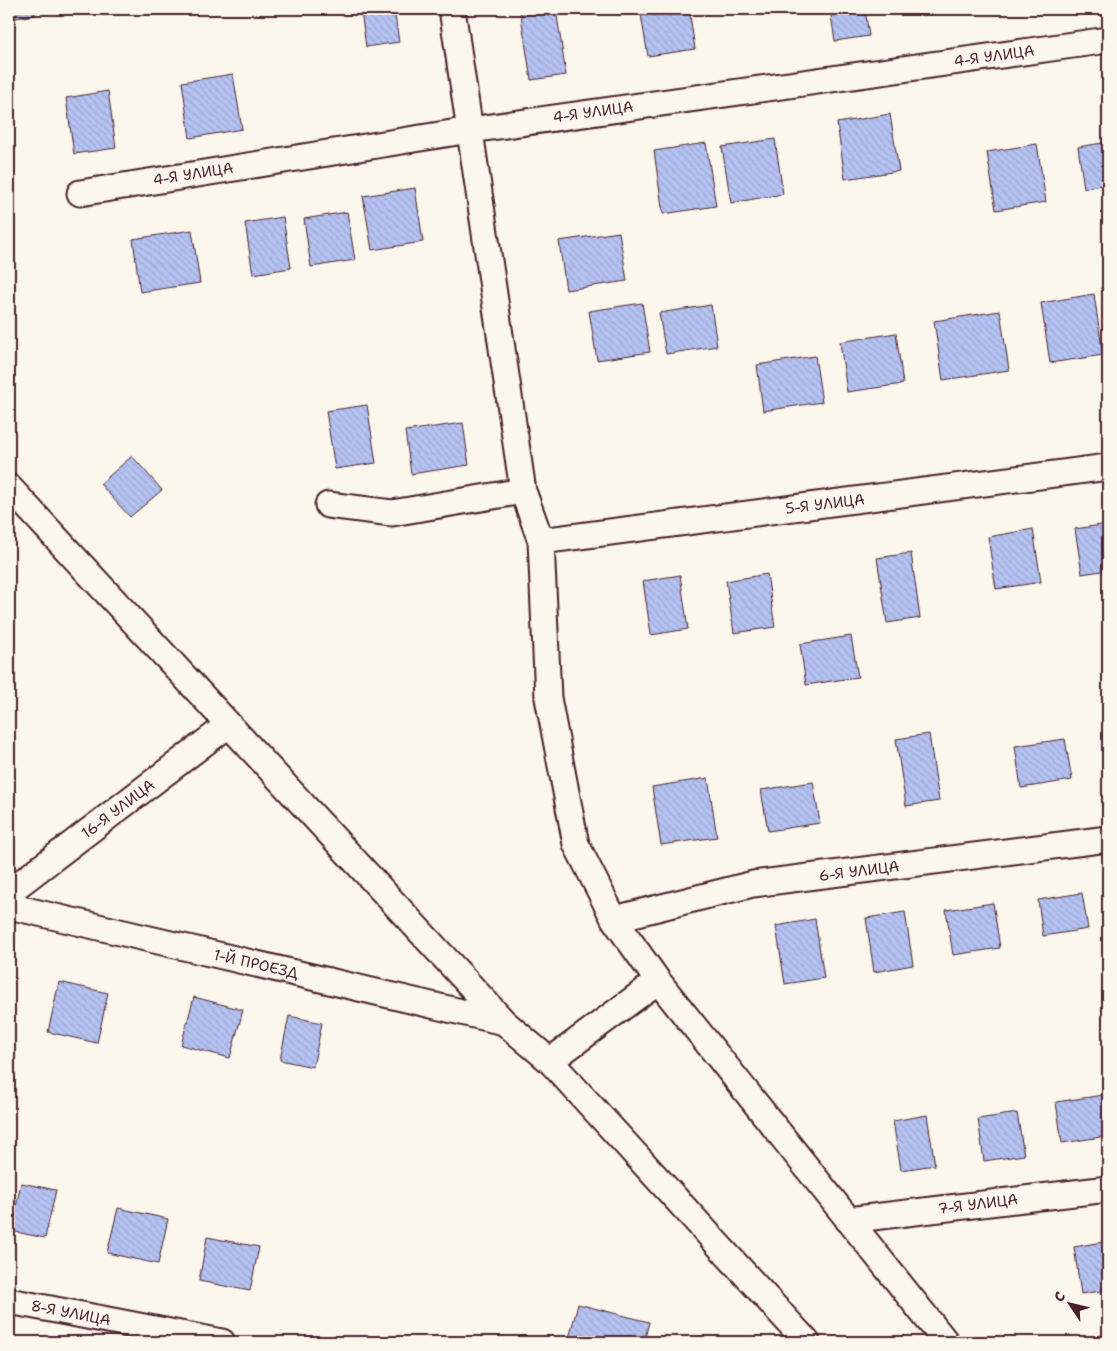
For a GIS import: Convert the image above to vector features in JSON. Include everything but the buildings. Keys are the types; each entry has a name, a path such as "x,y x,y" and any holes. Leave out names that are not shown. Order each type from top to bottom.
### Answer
{"street":[{"path":"452,9 523,491 541,541 548,698 576,844 614,919 658,981 946,1342"},
{"name":"4-Я УЛИЦА","path":"80,193 470,130 1108,40"},
{"name":"5-Я УЛИЦА","path":"541,541 1108,467"},
{"path":"9,487 504,1022 550,1060 807,1342"},
{"path":"328,505 392,513 523,491"},
{"name":"16-Я УЛИЦА","path":"9,892 228,725"},
{"name":"6-Я УЛИЦА","path":"614,919 753,884 1108,839"},
{"name":"1-Й ПРОЕЗД","path":"9,906 504,1022"},
{"path":"550,1060 658,981"},
{"name":"7-Я УЛИЦА","path":"848,1220 1108,1189"},
{"name":"8-Я УЛИЦА","path":"9,1301 222,1342"}]}
